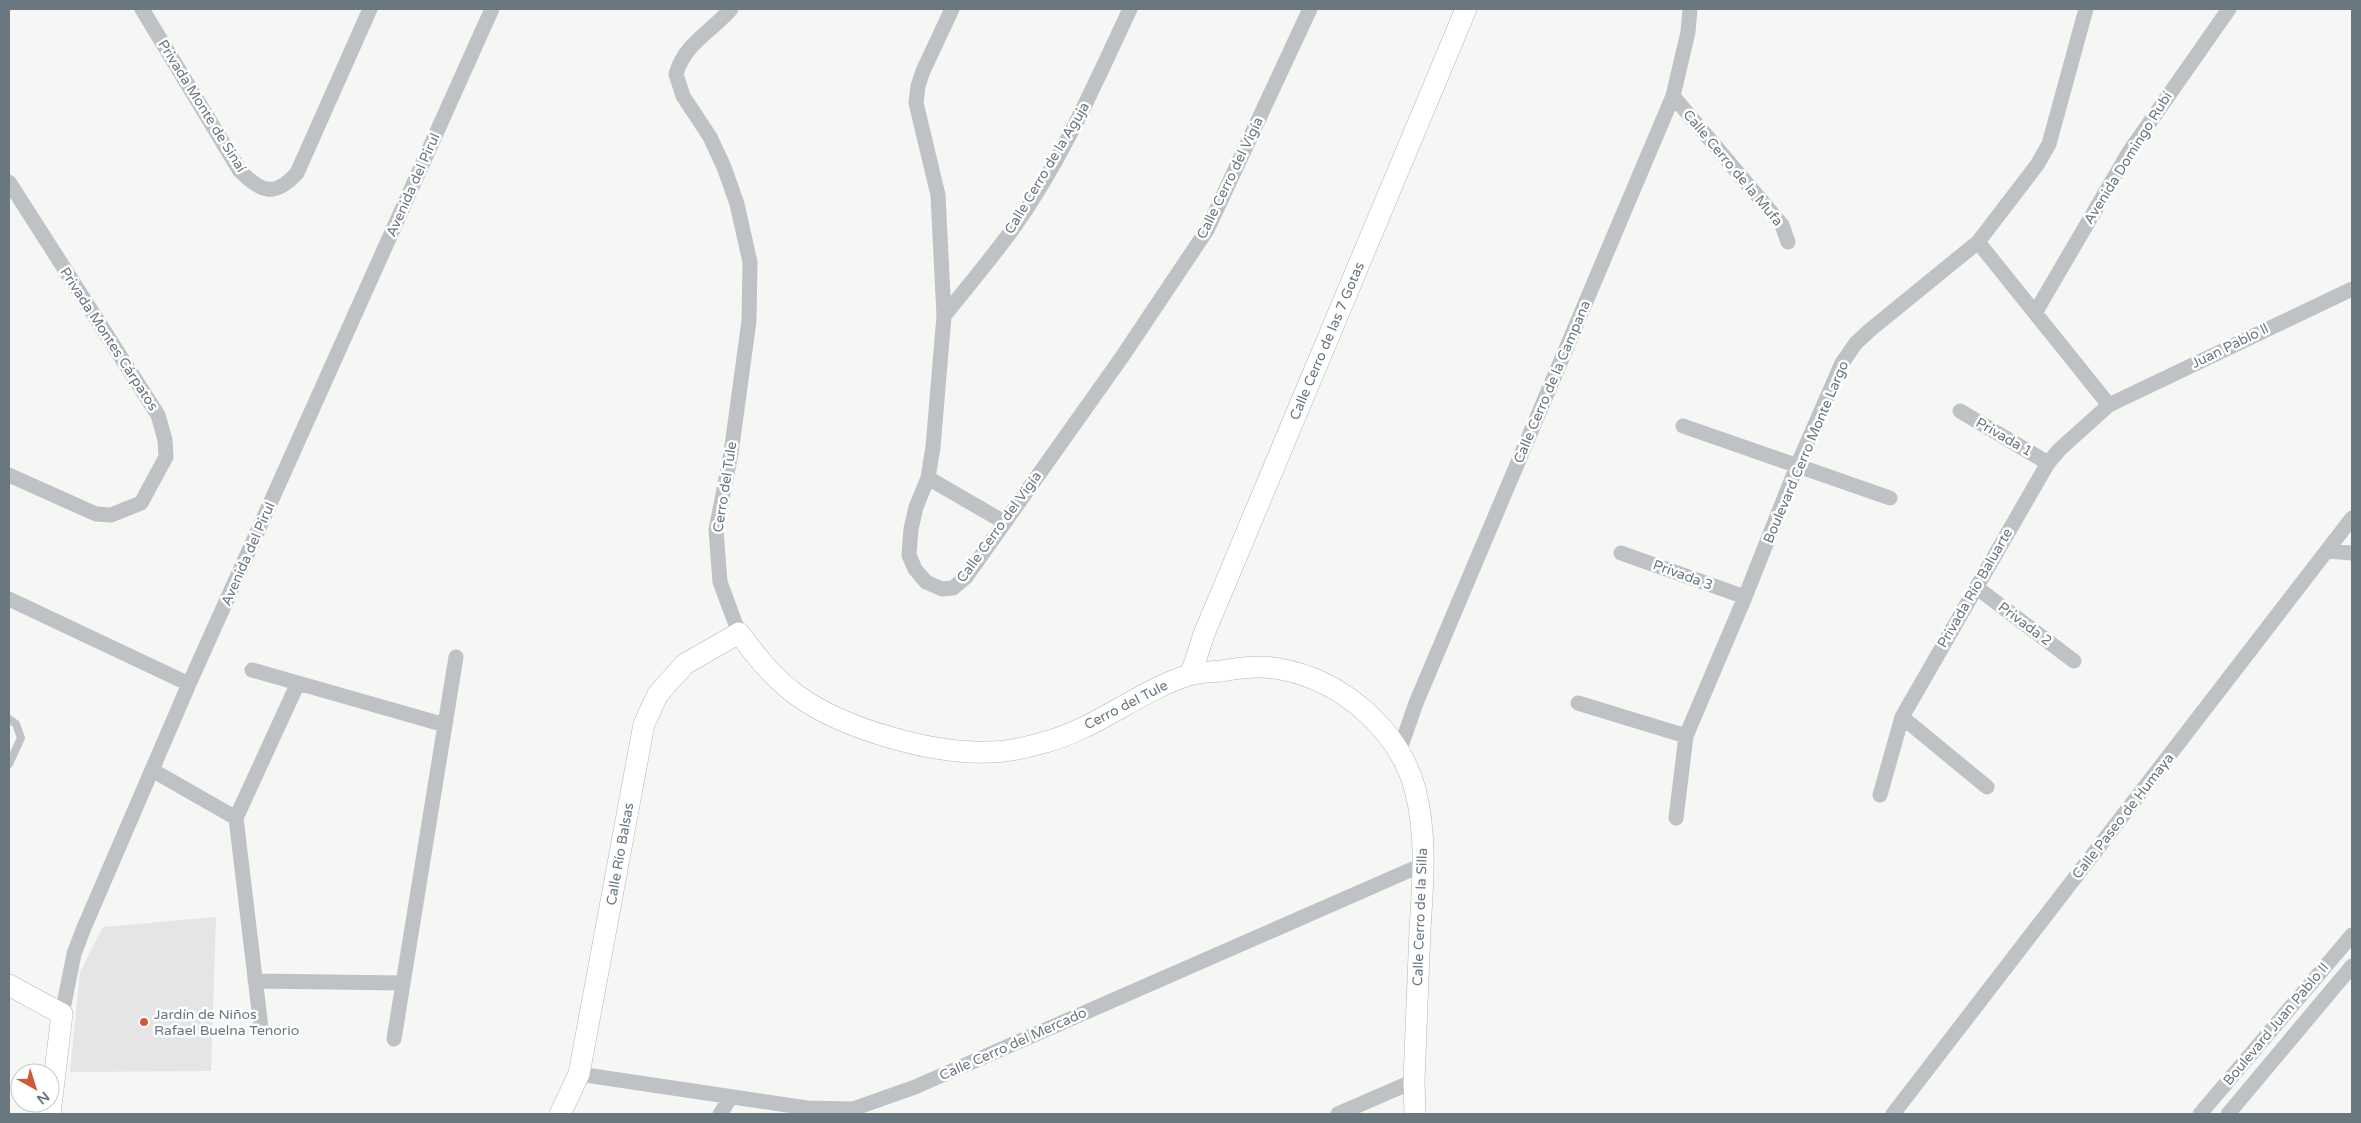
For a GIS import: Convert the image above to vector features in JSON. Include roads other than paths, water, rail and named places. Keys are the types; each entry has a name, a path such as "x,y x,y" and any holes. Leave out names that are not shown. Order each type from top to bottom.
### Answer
{"street":[{"name":"Privada Monte de Sinaí","path":"142,9 240,171 253,184 270,190 284,187 297,173 370,9"},
{"name":"Avenida del Pirul","path":"50,1114 62,1014 74,954 83,930 189,684 492,9"},
{"name":"Cerro del Tule","path":"731,9 699,36 681,59 676,74 677,84 710,136 724,167 737,204 750,262 749,321 731,453 716,530 720,582 739,634 763,664 798,697 851,724 925,747 980,752 1043,743 1105,718 1160,687 1191,674"},
{"name":"Calle Cerro del Vigía","path":"952,9 923,72 918,86 916,103 938,195 944,316 928,478 916,507 909,555 915,570 926,582 942,589 954,588 966,577 1122,357 1207,230 1310,9"},
{"name":"Calle Cerro de la Aguja","path":"944,316 1013,229 1037,190 1083,109 1130,9"},
{"name":"Calle Cerro de las 7 Gotas","path":"1191,674 1208,625 1466,9"},
{"name":"Calle Cerro de la Campana","path":"1399,752 1416,704 1673,96 1688,32 1690,9"},
{"name":"Boulevard Cerro Monte Largo","path":"1676,818 1686,736 1745,597 1796,466 1842,363 1856,343 1978,242 2037,165 2049,144 2086,9"},
{"name":"Avenida Domingo Rubí","path":"2035,313 2129,152 2229,9"},
{"name":"Calle Cerro de la Mufa","path":"1673,96 1782,224 1788,242"},
{"name":"Privada Montes Cárpatos","path":"9,182 158,415 165,440 166,457 141,502 111,515 96,514 9,475"},
{"path":"1978,242 2109,405"},
{"name":"Juan Pablo ll","path":"2109,405 2352,289"},
{"name":"Privada Río Baluarte","path":"1880,795 1902,717 2048,463 2060,449 2109,405"},
{"name":"Privada 1","path":"1960,411 2048,463"},
{"path":"1683,426 1890,498"},
{"path":"928,478 1004,522"},
{"name":"Calle Paseo de Humaya","path":"1893,1114 2352,518"},
{"path":"2327,550 2352,554"},
{"name":"Privada 3","path":"1621,553 1745,597"},
{"name":"Privada 2","path":"1976,587 2074,661"},
{"path":"9,599 189,684"},
{"name":"Calle Río Balsas","path":"560,1114 580,1074 644,724 658,694 685,664 739,634"},
{"path":"394,1039 456,657"},
{"name":"Calle Cerro de la Silla","path":"1191,674 1256,666 1278,668 1306,675 1325,683 1353,701 1376,722 1399,752 1415,790 1424,864 1414,1081 1415,1114"},
{"path":"252,670 445,725"},
{"path":"261,1028 236,818 298,683"},
{"path":"1578,703 1686,736"},
{"path":"1902,717 1987,787"},
{"path":"152,770 236,818"},
{"name":"Calle Cerro del Mercado","path":"580,1074 807,1108 853,1109 915,1087 1424,864"},
{"name":"Boulevard Juan Pablo II","path":"2200,1114 2352,934"},
{"name":"Boulevard Juan Pablo II","path":"2228,1114 2352,966"},
{"path":"255,981 403,983"},
{"path":"9,985 62,1014"},
{"path":"1338,1114 1414,1081"},
{"path":"720,1114 731,1097"}],"lane":[{"path":"9,719 16,724 21,738 9,764"}],"place":[{"name":"Jardín de Niños Rafael Buelna Tenorio","path":"144,1022"}]}
